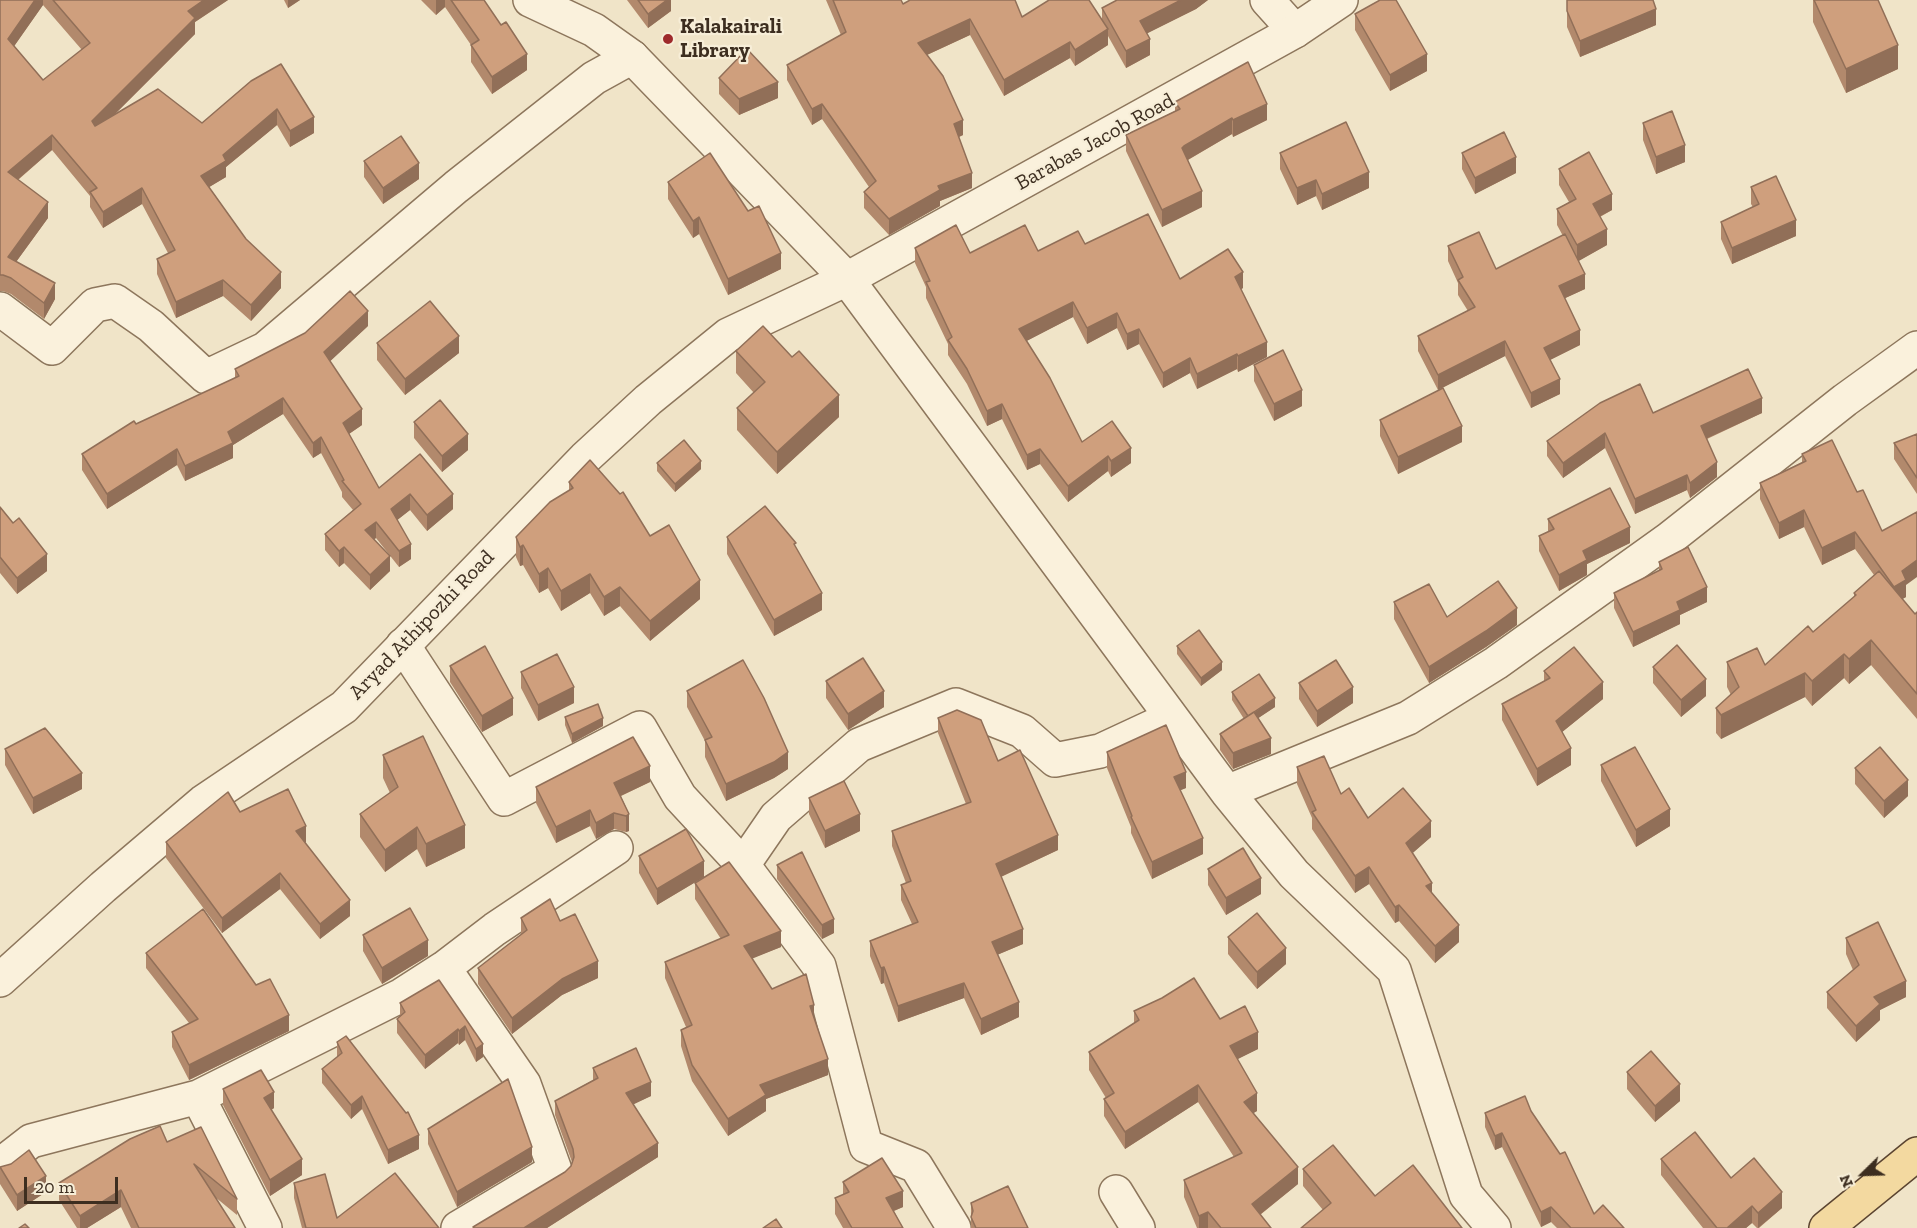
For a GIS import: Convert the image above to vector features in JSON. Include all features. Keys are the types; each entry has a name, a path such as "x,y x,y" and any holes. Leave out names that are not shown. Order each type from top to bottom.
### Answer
{"main road":[{"path":"1826,1228 1917,1154"}],"street":[{"path":"530,0 594,30 632,57 847,279 1227,792 1294,874 1394,970 1466,1195 1494,1228"},
{"path":"1267,0 1295,31"},
{"name":"Barabas Jacob Road","path":"847,279 1295,31 1341,0"},
{"path":"0,309 52,348 95,305 115,301 151,326 206,377 265,349 456,187 594,78 632,57"},
{"name":"Aryad Athipozhi Road","path":"0,980 103,887 203,802 344,707 585,458 648,400 728,335 847,279"},
{"path":"1227,792 1408,718 1496,663 1669,539 1845,400 1917,348"},
{"path":"403,645 504,799 640,728 680,797 743,865 819,966 866,1146 916,1167 954,1228"},
{"path":"743,865 776,817 859,744 956,705 1022,730 1055,760 1100,751 1171,718"},
{"path":"0,1165 31,1141 198,1097 402,995 616,848"},
{"path":"444,968 524,1084 555,1170 458,1228"},
{"path":"198,1097 265,1228"},
{"path":"1116,1192 1138,1228"}],"building":[{"path":"0,0 35,0 8,39 43,80 90,43 53,0 204,0 188,11 195,18 92,121 95,126 158,89 202,123 251,81 281,64 314,117 290,131 277,109 223,155 226,161 201,176 246,239 281,272 251,305 223,280 176,302 157,259 175,250 142,188 103,212 90,192 97,188 52,135 8,172 48,202 8,257 55,283 44,303 11,278 0,275"},
{"path":"451,0 484,0 501,25 506,22 527,54 492,77 471,45 479,40"},
{"path":"638,0 667,0 648,14"},
{"path":"833,0 901,0 903,4 910,0 1015,0 1022,17 1049,0 1089,0 1108,29 1075,50 1070,42 1004,80 970,19 918,43 943,76 963,120 954,124 972,173 938,186 940,190 889,219 864,192 876,181 822,104 812,109 787,65 846,32"},
{"path":"1117,0 1181,0 1140,21 1150,39 1126,51 1102,8"},
{"path":"1380,0 1396,0 1427,54 1390,75 1355,14"},
{"path":"1567,0 1653,0 1656,9 1580,41 1567,11"},
{"path":"1814,0 1878,0 1898,45 1846,69"},
{"path":"747,49 778,82 739,99 719,78"},
{"path":"1248,62 1267,104 1233,120 1232,118 1182,148 1202,191 1162,210 1126,135 1180,109 1175,102"},
{"path":"1672,111 1685,145 1656,157 1643,123"},
{"path":"1346,122 1369,172 1322,194 1316,180 1297,188 1280,153"},
{"path":"1504,132 1516,157 1475,178 1462,153"},
{"path":"401,136 419,163 383,188 364,161"},
{"path":"1589,152 1612,194 1593,204 1607,229 1577,245 1557,209 1576,199 1559,169"},
{"path":"710,153 748,211 759,206 781,253 728,279 699,217 693,221 668,182"},
{"path":"1776,176 1796,220 1732,248 1721,222 1759,204 1751,187"},
{"path":"1148,214 1180,279 1228,249 1243,272 1235,277 1267,342 1197,374 1190,358 1163,373 1139,329 1127,334 1117,313 1087,328 1073,302 1019,329 1050,378 1082,442 1112,421 1131,448 1111,461 1108,456 1068,486 1040,449 1027,455 1002,404 987,411 967,369 948,340 952,337 926,282 930,281 915,248 956,225 970,253 1025,225 1038,251 1078,231 1085,244"},
{"path":"1479,232 1496,269 1565,234 1585,274 1559,286 1580,330 1544,348 1560,379 1531,393 1505,341 1438,375 1418,336 1475,307 1458,280 1463,277 1448,246"},
{"path":"350,291 368,311 324,352 362,409 343,423 379,488 420,454 453,494 427,515 410,494 391,509 411,544 399,551 376,522 365,530 390,556 370,575 344,547 339,551 325,534 361,504 342,481 344,480 321,437 313,443 283,398 228,432 233,443 185,466 177,449 107,494 82,454 134,421 136,424 239,376 235,369 305,333"},
{"path":"430,301 459,336 405,379 377,343"},
{"path":"763,326 792,357 799,351 839,395 777,452 737,408 765,382 736,351"},
{"path":"1283,350 1302,390 1274,404 1254,365"},
{"path":"1748,369 1762,398 1701,426 1717,462 1690,483 1687,475 1635,499 1605,433 1563,463 1547,441 1600,403 1640,384 1653,413"},
{"path":"1443,388 1462,426 1398,457 1380,420"},
{"path":"440,400 468,434 442,456 414,422"},
{"path":"1917,434 1917,478 1894,443"},
{"path":"684,440 701,461 675,484 657,463"},
{"path":"1832,440 1857,492 1863,490 1882,531 1917,512 1917,560 1902,571 1906,580 1894,587 1855,532 1822,548 1804,510 1779,523 1760,483 1806,461 1802,454"},
{"path":"590,460 620,494 623,492 650,536 669,525 700,580 650,621 620,587 604,597 590,574 561,591 548,568 539,574 523,545 520,547 516,537 550,502 573,488 569,482"},
{"path":"1610,488 1630,527 1583,551 1587,560 1559,575 1539,536 1554,529 1548,519"},
{"path":"765,506 796,543 794,544 822,593 774,620 727,537"},
{"path":"0,507 13,523 19,518 47,554 17,578 0,557"},
{"path":"1688,547 1707,587 1677,602 1680,610 1633,632 1614,593 1662,569 1659,562"},
{"path":"1879,571 1915,614 1917,612 1917,694 1871,640 1849,659 1844,654 1812,681 1805,673 1721,715 1716,708 1739,687 1727,662 1757,648 1765,665 1808,626 1813,632 1856,595 1854,593"},
{"path":"1498,581 1517,608 1486,631 1429,667 1394,602 1429,584 1447,617"},
{"path":"1199,630 1222,662 1201,678 1177,646"},
{"path":"1677,645 1706,679 1681,700 1653,667"},
{"path":"485,646 513,698 482,716 450,666"},
{"path":"1574,647 1603,682 1556,721 1571,748 1537,769 1502,704 1550,678 1544,671"},
{"path":"557,654 574,687 538,705 521,672"},
{"path":"863,658 884,691 848,714 826,681"},
{"path":"743,660 764,698 788,752 774,762 726,784 705,740 712,737 687,691"},
{"path":"1336,660 1353,687 1317,711 1299,683"},
{"path":"1259,674 1275,698 1248,716 1232,692"},
{"path":"598,704 603,718 572,734 565,717"},
{"path":"957,710 981,720 998,761 1020,750 1058,835 996,864 1023,929 992,942 1019,1002 981,1019 964,983 898,1006 884,967 881,968 870,941 918,922 901,885 911,881 892,831 971,802 938,718"},
{"path":"1254,712 1271,738 1233,753 1220,734"},
{"path":"1166,725 1186,772 1174,777 1203,838 1152,862 1131,817 1107,752"},
{"path":"45,728 82,773 33,798 5,749"},
{"path":"423,736 465,825 426,844 417,827 385,850 360,814 398,787 383,755"},
{"path":"633,737 650,766 614,783 629,814 626,816 614,813 596,823 590,810 556,827 536,787"},
{"path":"1635,747 1670,809 1636,830 1601,765"},
{"path":"1880,747 1908,780 1884,801 1855,768"},
{"path":"1324,756 1341,794 1349,788 1368,818 1403,788 1431,821 1406,843 1432,883 1426,886 1459,925 1435,946 1399,905 1395,907 1369,867 1355,876 1312,812 1316,810 1297,767"},
{"path":"844,781 860,814 825,831 809,798"},
{"path":"288,789 306,826 296,831 350,900 320,924 280,873 222,918 166,842 228,792 240,812"},
{"path":"686,829 704,861 657,889 639,856"},
{"path":"1243,848 1261,878 1226,898 1208,869"},
{"path":"802,852 834,919 822,925 777,865"},
{"path":"729,862 781,931 744,946 772,989 806,974 814,1005 810,1006 828,1059 760,1085 766,1095 728,1119 692,1065 681,1030 692,1025 665,962 729,935 695,883"},
{"path":"550,899 560,921 575,914 598,961 562,979 512,1018 478,968 527,930 521,918"},
{"path":"410,908 428,940 382,968 363,935"},
{"path":"203,909 256,985 270,979 289,1015 189,1065 172,1032 198,1019 146,953"},
{"path":"1257,913 1286,948 1257,972 1228,937"},
{"path":"1878,922 1906,981 1874,997 1880,1004 1856,1026 1827,992 1859,965 1846,938"},
{"path":"1194,978 1220,1019 1245,1006 1258,1032 1230,1046 1257,1093 1244,1102 1298,1167 1252,1204 1271,1228 1221,1228 1208,1212 1199,1216 1184,1180 1242,1153 1198,1085 1125,1132 1104,1099 1114,1093 1089,1052 1139,1020 1134,1011 1162,998"},
{"path":"439,980 483,1044 476,1049 465,1026 425,1055 397,1019 405,1012 400,1003"},
{"path":"346,1036 406,1113 408,1112 419,1135 388,1150 362,1096 351,1105 322,1069 342,1053 337,1042"},
{"path":"636,1048 651,1082 626,1093 658,1143 524,1228 474,1228 565,1172 571,1166 574,1157 573,1149 555,1101 598,1078 593,1068"},
{"path":"1651,1051 1680,1084 1655,1106 1627,1072"},
{"path":"261,1070 274,1092 264,1098 302,1159 270,1180 223,1089"},
{"path":"508,1079 532,1147 457,1192 428,1129"},
{"path":"1525,1096 1531,1111 1560,1154 1565,1152 1594,1214 1603,1205 1624,1228 1571,1228 1551,1207 1541,1212 1502,1133 1495,1136 1485,1113"},
{"path":"160,1126 167,1142 201,1127 237,1199 194,1164 235,1228 139,1228 121,1190 80,1216 59,1183 130,1139"},
{"path":"1695,1132 1731,1178 1754,1158 1782,1192 1758,1213 1752,1206 1727,1228 1717,1228 1661,1159"},
{"path":"1333,1145 1375,1196 1413,1165 1462,1228 1301,1228 1331,1203 1303,1169"},
{"path":"29,1150 46,1176 17,1195 0,1167 11,1164"},
{"path":"882,1158 903,1191 886,1198 903,1228 852,1228 835,1198 849,1192 843,1182"},
{"path":"395,1173 439,1228 306,1228 294,1183 325,1174 337,1218"},
{"path":"1008,1186 1028,1228 976,1228 971,1217 973,1211 971,1203"},
{"path":"776,1219 782,1228 763,1228"}],"place":[{"name":"Kalakairali Library","path":"668,39"}]}
